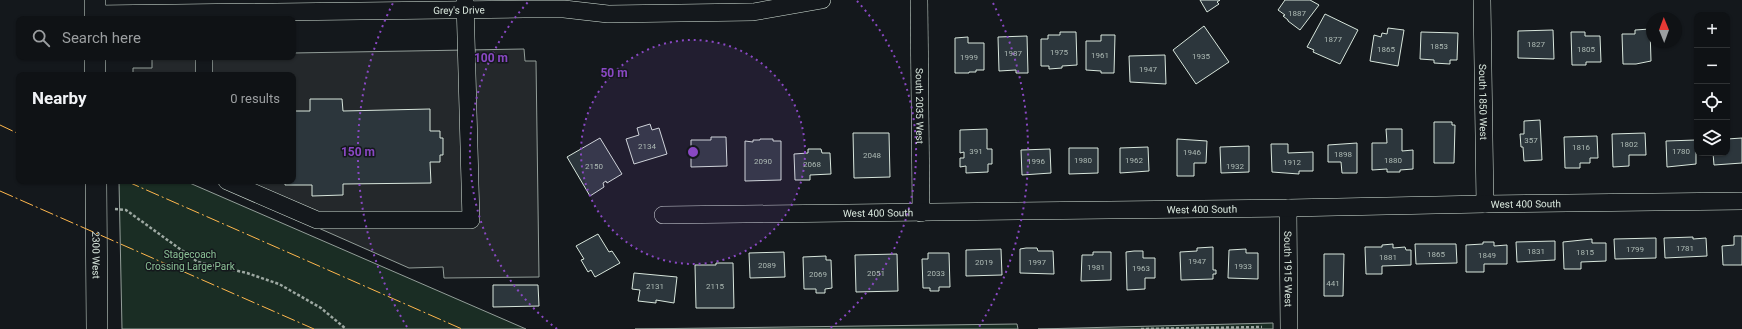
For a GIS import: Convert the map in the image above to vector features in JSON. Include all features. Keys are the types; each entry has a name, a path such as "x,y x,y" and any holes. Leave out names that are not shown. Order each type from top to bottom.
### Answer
{"main road":[{"path":"95,60 95,72"},
{"name":"2300 West","path":"96,184 97,329"}],"street":[{"name":"Grey's Drive","path":"95,11 204,11 465,5 564,9 608,14 655,7 753,12 822,0"},
{"name":"South 2035 West","path":"919,0 921,213"},
{"name":"South 1850 West","path":"1482,0 1485,204"},
{"path":"234,184 317,220 471,220 465,5"},
{"path":"204,60 204,72"},
{"name":"West 400 South","path":"663,215 921,213 1742,201"},
{"name":"South 1915 West","path":"1288,208 1289,329"}],"path":[{"path":"114,209 126,210 198,262 247,273 279,284 321,308 346,329"},
{"path":"1141,329 1262,327"}],"green space":[{"name":"Stagecoach Crossing Large Park","path":"119,184 192,184 526,329 122,329"},
{"path":"1273,323 1273,329 1038,329"},
{"path":"1017,324 1018,329 635,329"}],"shaded area":[{"path":"524,49 525,61 536,61 539,277 444,278 443,267 409,268 219,184 296,184 296,72 133,72 133,68 152,68 152,60 296,60 296,53"}],"building":[{"path":"1200,0 1220,0 1217,2 1219,4 1207,12"},
{"path":"1285,0 1310,0 1319,5 1300,30 1288,21 1283,16 1285,15 1278,10"},
{"path":"1325,14 1358,30 1340,64 1313,52 1314,50 1307,47"},
{"path":"1204,26 1229,62 1196,84 1173,50"},
{"path":"1388,28 1404,30 1398,66 1370,61 1374,35 1381,37 1382,33 1387,34"},
{"path":"1646,29 1646,48 1651,48 1651,61 1636,64 1623,64 1622,34 1635,34 1635,30"},
{"path":"1553,30 1554,59 1518,58 1518,31"},
{"path":"1060,32 1076,32 1077,65 1049,69 1049,66 1041,66 1041,39 1048,39 1048,35 1060,35"},
{"path":"1421,32 1458,33 1457,60 1450,60 1450,64 1434,63 1434,60 1420,59"},
{"path":"1571,32 1585,32 1585,36 1600,36 1601,62 1586,62 1586,65 1572,65"},
{"path":"1101,35 1115,35 1114,73 1101,73 1101,71 1086,70 1086,41 1101,41"},
{"path":"1027,36 1028,73 1016,73 1016,70 999,71 998,37"},
{"path":"968,37 968,43 984,43 984,70 976,70 976,72 969,73 955,73 955,38"},
{"path":"1165,55 1166,84 1130,82 1129,56"},
{"path":"310,99 342,99 343,111 430,109 430,131 440,131 440,138 443,138 443,155 440,155 440,162 430,162 431,183 343,184 343,195 312,196 312,185 285,185 296,184 296,111 310,111"},
{"path":"1540,120 1542,160 1524,161 1520,134 1524,134 1524,121"},
{"path":"1434,122 1452,122 1452,125 1455,125 1454,163 1434,163"},
{"path":"650,124 652,130 659,128 667,154 634,164 626,139 639,135 637,128"},
{"path":"987,129 987,149 992,149 992,164 988,164 988,172 966,173 966,166 960,167 960,158 964,158 964,152 960,153 960,130"},
{"path":"1386,129 1402,129 1402,151 1413,150 1413,169 1400,170 1400,172 1387,172 1387,169 1372,170 1372,143 1387,143"},
{"path":"853,133 889,133 890,177 854,178"},
{"path":"1645,133 1646,155 1629,155 1629,166 1613,167 1612,134"},
{"path":"1597,136 1598,158 1590,158 1590,163 1580,163 1580,168 1565,168 1564,137"},
{"path":"711,137 726,137 727,166 691,167 691,140 711,140"},
{"path":"600,138 622,174 607,183 606,181 603,183 604,187 590,196 567,157"},
{"path":"1742,138 1742,163 1714,165 1713,156 1730,156 1730,139"},
{"path":"773,139 773,141 781,141 781,180 745,181 745,141 753,142 753,140"},
{"path":"1177,139 1207,141 1206,163 1194,163 1194,176 1177,176"},
{"path":"1694,140 1694,156 1696,156 1696,164 1667,167 1666,141"},
{"path":"1357,143 1357,173 1342,173 1341,162 1328,162 1328,145"},
{"path":"1271,144 1288,144 1288,153 1313,152 1313,171 1299,171 1299,174 1272,172"},
{"path":"1249,146 1249,172 1221,173 1220,147"},
{"path":"1148,147 1149,171 1120,173 1120,148"},
{"path":"1069,148 1098,148 1098,173 1069,174"},
{"path":"808,149 821,149 822,153 830,153 831,174 810,175 810,180 795,180 794,154 808,153"},
{"path":"1050,149 1051,173 1022,175 1021,150"},
{"path":"598,234 609,252 612,251 620,263 595,277 591,270 588,272 581,260 584,259 576,246"},
{"path":"1734,236 1742,236 1742,265 1723,265 1722,246 1734,245"},
{"path":"1693,237 1693,239 1706,238 1707,256 1665,258 1664,238"},
{"path":"1656,238 1656,258 1615,259 1614,239"},
{"path":"1592,239 1592,243 1606,243 1606,261 1581,262 1581,269 1564,269 1563,242"},
{"path":"1555,241 1555,260 1517,262 1516,242"},
{"path":"1483,242 1494,242 1494,246 1507,245 1507,264 1484,264 1484,272 1466,272 1466,245 1483,244"},
{"path":"1393,244 1393,248 1405,247 1406,250 1411,250 1411,265 1382,266 1382,274 1366,274 1365,247 1382,247 1382,245"},
{"path":"1415,244 1456,244 1457,263 1416,264"},
{"path":"1213,247 1213,270 1216,270 1216,274 1213,274 1213,279 1181,280 1180,252 1197,251 1197,248"},
{"path":"1037,248 1038,251 1053,251 1054,274 1020,273 1020,249"},
{"path":"1001,249 1002,275 966,276 966,250"},
{"path":"1246,249 1246,253 1258,253 1258,279 1228,278 1229,250"},
{"path":"1143,251 1143,258 1155,258 1155,278 1145,278 1145,289 1127,290 1126,252"},
{"path":"784,252 785,277 750,278 749,253"},
{"path":"1093,252 1111,252 1111,280 1081,281 1082,255 1093,255"},
{"path":"928,253 949,253 950,287 939,287 939,291 930,291 930,288 923,288 922,259 928,259"},
{"path":"897,254 898,291 856,292 855,255"},
{"path":"1324,254 1344,254 1343,296 1324,296"},
{"path":"826,256 826,260 831,260 832,288 825,289 825,293 816,293 816,289 804,289 803,257"},
{"path":"716,263 733,263 734,308 696,308 695,265 716,265"},
{"path":"634,273 677,277 674,303 656,300 656,303 638,301 640,290 632,289"},
{"path":"493,285 538,285 539,306 493,307"}],"power":[{"path":"0,125 16,133"},
{"path":"133,184 462,329"},
{"path":"0,191 314,329"}]}
